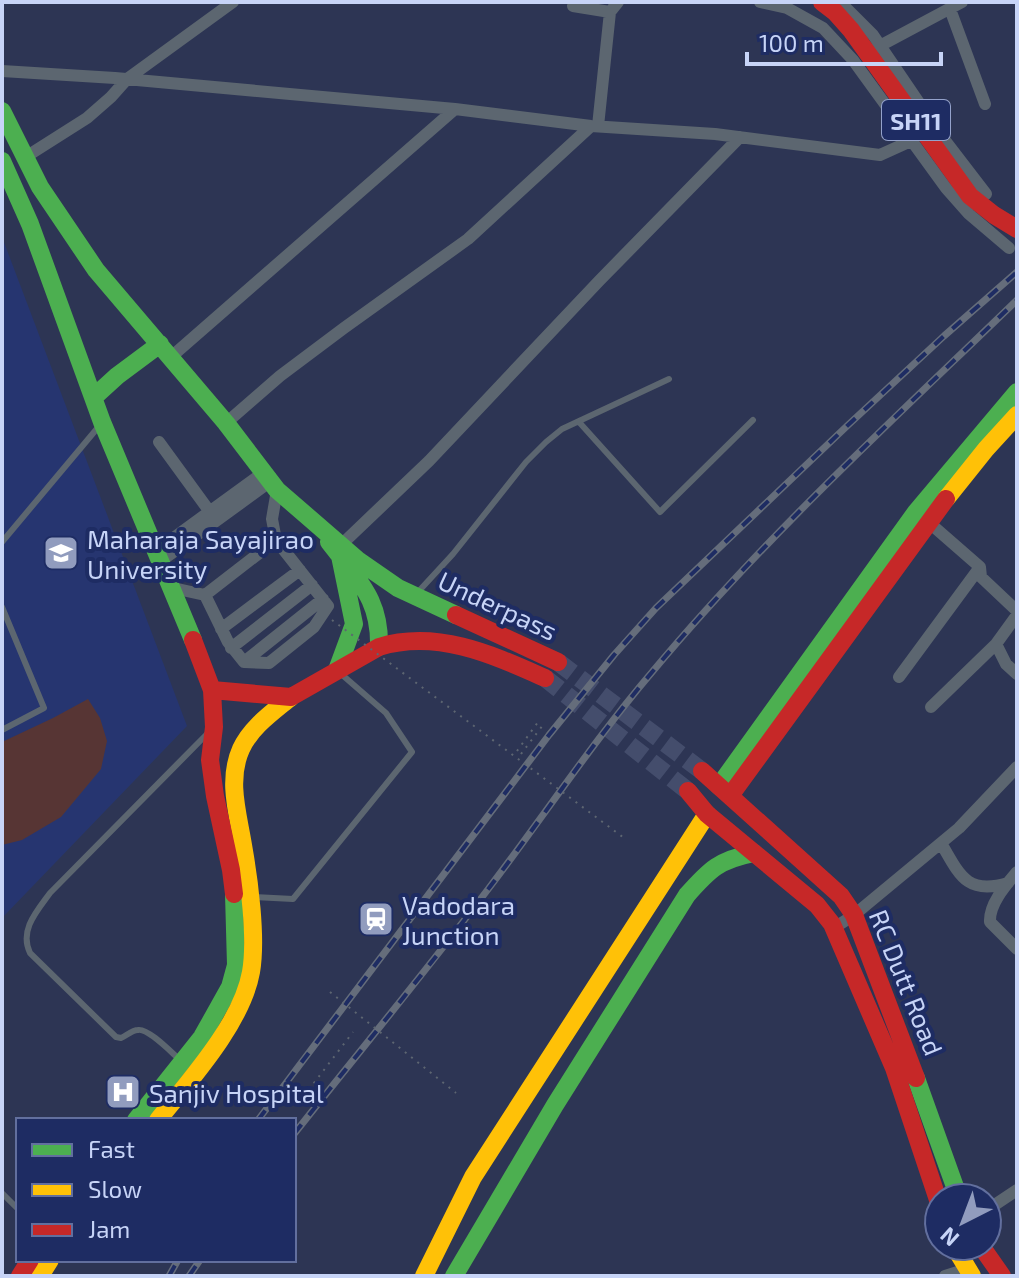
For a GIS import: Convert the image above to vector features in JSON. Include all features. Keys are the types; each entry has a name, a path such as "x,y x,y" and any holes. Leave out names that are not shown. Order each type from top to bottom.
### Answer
{"main road":[{"name":"SH11","path":"822,2 847,25 970,196 1017,229"},
{"path":"2,111 40,187 96,270 166,350 271,481 341,551 367,589 376,611 379,647"},
{"path":"2,161 30,224 102,422 173,588 212,690 214,727 210,760 215,796 231,870 242,897 253,966 245,994 216,1046 160,1118"},
{"path":"94,397 117,376 166,350"},
{"path":"702,771 725,791 922,517 1017,392"},
{"path":"922,517 1017,415"},
{"path":"337,670 354,624 341,551"},
{"name":"Underpass","path":"341,551 398,588 558,662"},
{"name":"Underpass","path":"242,897 234,792 236,766 251,731 291,697 379,647 418,640 487,653 545,678"},
{"path":"212,690 291,697"},
{"path":"424,1276 473,1177 707,814 688,791"},
{"name":"RC Dutt Road","path":"725,791 841,896 854,915 954,1182"},
{"name":"RC Dutt Road","path":"707,814 817,905 834,928 894,1068 932,1182"},
{"path":"454,1276 555,1105 687,895 709,870 729,857 754,853"},
{"path":"138,1118 212,1021 230,987 236,965 242,897"}],"street":[{"path":"24,158 87,118 127,79 233,2"},
{"path":"760,2 787,8 823,28 853,60 946,188 969,214 1009,248"},
{"path":"840,2 881,45 943,138 986,194"},
{"path":"853,60 962,2"},
{"path":"226,423 318,347 468,239 594,126 614,7 573,6"},
{"path":"950,9 985,104"},
{"path":"2,71 127,79 455,109 594,126 740,137 880,155 913,140"},
{"path":"166,350 455,109"},
{"path":"341,551 740,137"},
{"path":"159,442 210,512"},
{"path":"159,555 271,481"},
{"path":"159,555 210,512 271,481"},
{"path":"205,595 231,648 244,662 269,663 314,627 328,606 276,540 271,481"},
{"path":"922,517 980,567 981,577 1017,613 996,644 931,707"},
{"path":"205,595 276,540"},
{"path":"899,677 980,567"},
{"path":"221,629 300,570"},
{"path":"231,648 312,585"},
{"path":"173,588 205,595"},
{"path":"996,644 1006,664 1017,674"},
{"path":"834,928 959,828 1017,767"},
{"path":"941,843 971,884 979,888 1008,883"},
{"path":"1017,872 989,914 990,922 1017,949"},
{"path":"945,1276 970,1272"}],"lane":[{"path":"415,595 453,554 526,462 562,429 669,379"},
{"path":"579,422 660,512 753,420"},
{"path":"2,542 102,422"},
{"path":"2,607 44,708 2,730"},
{"path":"242,897 293,899 412,752 386,713 337,670"},
{"path":"182,1062 141,1029 121,1038 116,1037 30,953 26,933 50,893 214,727"}],"path":[{"path":"332,620 624,838"},
{"path":"517,751 538,722"},
{"path":"521,754 543,725"},
{"path":"330,992 456,1093"},
{"path":"304,1096 353,1032"}],"shaded area":[{"name":"Maharaja Sayajirao University","path":"2,237 187,726 2,918"},
{"path":"88,699 100,718 107,741 101,769 61,817 22,840 2,845 2,742"}],"tunnel":[{"path":"558,662 702,771"},
{"path":"545,678 688,791"}],"railway":[{"path":"260,1118 549,735 656,608 847,426 1017,272"},
{"path":"296,1131 465,919 610,724 695,622 830,481 1017,300"},
{"path":"169,1276 177,1262"},
{"path":"189,1276 199,1262"}],"traffic: fast":[{"path":"2,111 40,187 96,270 226,423 277,490 359,561 398,588 456,615"},
{"path":"2,161 30,224 102,422 193,640"},
{"path":"94,397 160,344"},
{"path":"719,786 916,512 1017,392"},
{"path":"329,542 340,556 354,624 337,670"},
{"path":"344,561 370,601 377,622 379,647"},
{"path":"454,1276 555,1105 687,895 716,867 754,853"},
{"path":"138,1118 202,1037 230,987 236,965 234,894"},
{"path":"916,1078 953,1182"}],"traffic: slow":[{"path":"946,499 1017,415"},
{"path":"160,1118 226,1031 246,991 253,958 253,926 235,797 235,773 241,749 250,734 291,697"},
{"path":"424,1276 473,1177 707,814"},
{"path":"40,1276 49,1262"},
{"path":"964,1262 972,1276"}],"traffic: jam":[{"path":"822,2 851,30 970,196 1017,229"},
{"path":"730,796 946,499"},
{"path":"456,615 558,662"},
{"path":"193,640 212,690 214,727 210,760 234,894"},
{"path":"212,690 291,697 379,647 422,641 485,653 545,678"},
{"path":"702,771 841,896 854,915 916,1078"},
{"path":"688,791 707,814 817,905 832,924 894,1068 932,1182"},
{"path":"20,1276 29,1262"},
{"path":"992,1262 1002,1276"}],"place":[{"name":"Maharaja Sayajirao University","path":"61,553"},
{"name":"Vadodara Junction","path":"376,919"},
{"name":"Sanjiv Hospital","path":"123,1092"}]}
